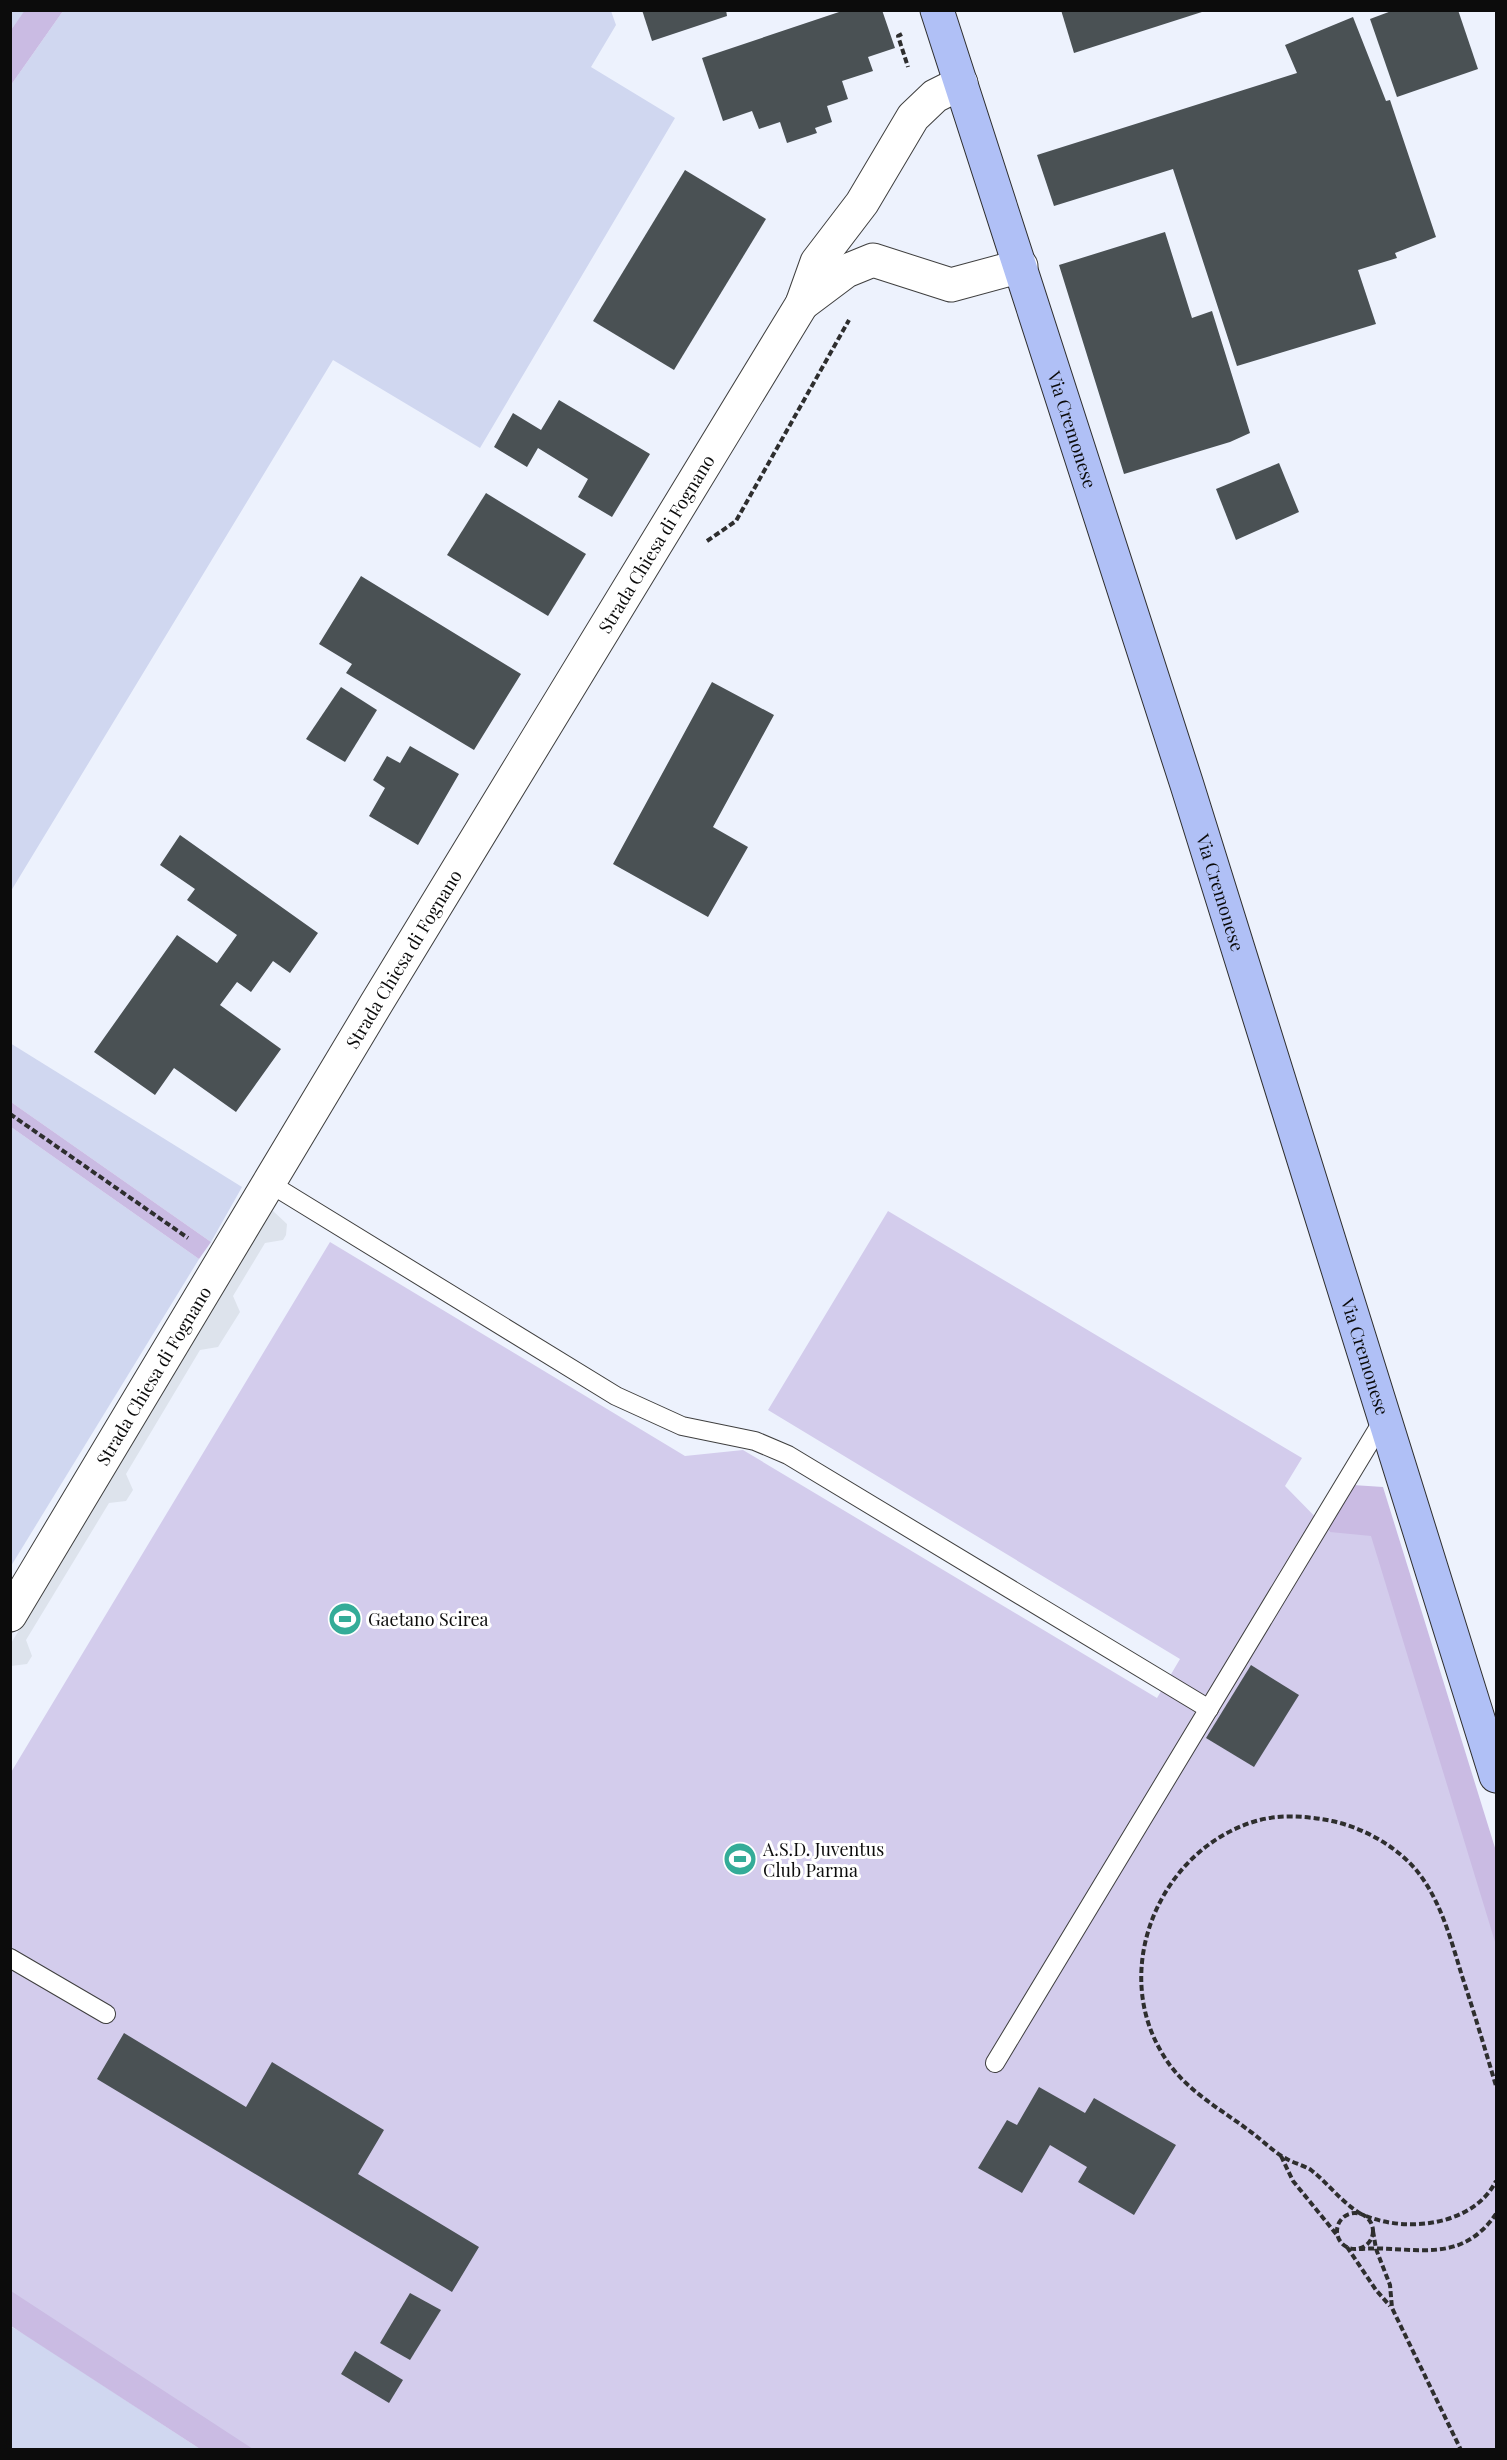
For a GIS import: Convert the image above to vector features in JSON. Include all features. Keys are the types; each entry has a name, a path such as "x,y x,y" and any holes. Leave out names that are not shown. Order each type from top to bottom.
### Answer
{"main road":[{"name":"Via Cremonese","path":"937,10 1021,266 1497,1776"}],"street":[{"name":"Strada Chiesa di Fognano","path":"10,1615 802,304 817,262 862,202 920,109 943,91 961,83"},
{"name":"Strada Chiesa di Fognano","path":"802,304 846,271 873,260 858,237 857,222 862,202"},
{"path":"873,260 951,285 1021,266"}],"lane":[{"path":"269,1183 616,1396 682,1426 755,1441 788,1455 1209,1709"},
{"path":"995,2063 1385,1417"},
{"path":"10,1958 106,2014"}],"path":[{"path":"10,1114 223,1262"},
{"path":"1394,2312 1389,2280 1376,2249 1373,2226 1363,2215 1340,2200 1311,2170 1276,2152 1190,2088 1170,2066 1149,2025 1141,1979 1148,1930 1160,1900 1188,1862 1213,1841 1258,1821 1305,1817 1352,1827 1393,1848 1416,1871 1434,1898 1447,1928 1497,2085"},
{"path":"1276,2152 1287,2166 1293,2181 1394,2312 1461,2450"},
{"path":"1338,2237 1337,2231 1341,2220 1350,2214 1397,2223 1432,2223 1466,2211 1485,2198 1497,2181"},
{"path":"1346,2247 1427,2251 1454,2247 1480,2235 1497,2214"},
{"path":"1359,2249 1370,2242 1373,2231"}],"shaded area":[{"path":"25,10 63,11 11,85 11,30"},
{"path":"11,11 25,11 11,30"},
{"path":"63,11 611,11 616,25 591,67 675,118 480,448 333,360 11,891 11,85"},
{"path":"10,1043 242,1187 211,1242 11,1102"},
{"path":"11,1102 211,1242 199,1259 11,1127"},
{"path":"11,1127 199,1259 11,1566"},
{"path":"272,1210 287,1224 286,1235 283,1240 265,1243 233,1296 240,1312 218,1347 200,1350 126,1474 133,1490 126,1501 109,1503 26,1640 32,1656 27,1664 11,1666 10,1645"},
{"name":"A.S.D. Juventus Club Parma","path":"888,1211 1302,1458 1285,1486 1330,1532 1371,1536 1496,1945 1496,2449 253,2449 11,2291 10,1774 330,1242 685,1456 743,1450 1157,1698 1180,1659 768,1410"},
{"path":"1353,1485 1383,1487 1496,1851 1496,2014 1330,1532 1324,1526"},
{"path":"11,2277 293,2449 200,2449 11,2326"},
{"path":"10,2326 26,2335 200,2449 11,2449"}],"building":[{"path":"642,10 726,10 727,16 652,41"},
{"path":"845,10 882,10 895,48 868,57 873,71 842,81 848,99 827,106 832,122 815,128 817,133 787,143 780,122 759,129 752,111 723,121 702,58"},
{"path":"1061,10 1205,10 1205,11 1074,53"},
{"path":"1394,10 1458,10 1478,69 1397,97 1370,19"},
{"path":"1353,17 1386,101 1390,100 1436,237 1395,253 1397,258 1358,270 1376,324 1237,366 1173,169 1054,206 1037,155 1297,73 1285,45"},
{"path":"685,170 766,219 674,370 593,321"},
{"path":"1165,232 1192,318 1212,311 1250,433 1230,442 1124,474 1059,265"},
{"path":"559,400 650,454 612,517 578,497 588,479 538,448 527,467 494,447 513,413 541,430"},
{"path":"1279,463 1299,512 1236,540 1216,489"},
{"path":"486,493 586,554 548,616 447,555"},
{"path":"361,576 521,674 474,750 346,673 352,664 319,644"},
{"path":"712,682 774,715 713,827 748,847 708,917 613,864"},
{"path":"341,687 377,710 345,762 306,739"},
{"path":"410,746 459,774 418,845 369,816 385,788 373,780 387,756 400,763"},
{"path":"180,835 318,933 290,973 273,961 251,992 237,982 220,1005 281,1049 236,1112 174,1068 155,1095 94,1052 177,935 217,963 237,935 187,900 195,889 160,865"},
{"path":"1251,1665 1299,1695 1254,1767 1206,1738"},
{"path":"124,2033 246,2107 272,2062 384,2130 358,2174 479,2247 452,2292 97,2079"},
{"path":"1039,2087 1085,2113 1094,2098 1176,2145 1134,2215 1078,2182 1087,2167 1050,2145 1022,2193 978,2168 1007,2120 1017,2125"},
{"path":"410,2293 441,2310 410,2360 380,2343"},
{"path":"355,2351 403,2380 389,2403 341,2374"}],"place":[{"name":"Gaetano Scirea","path":"345,1619"},
{"name":"A.S.D. Juventus Club Parma","path":"740,1859"}]}
